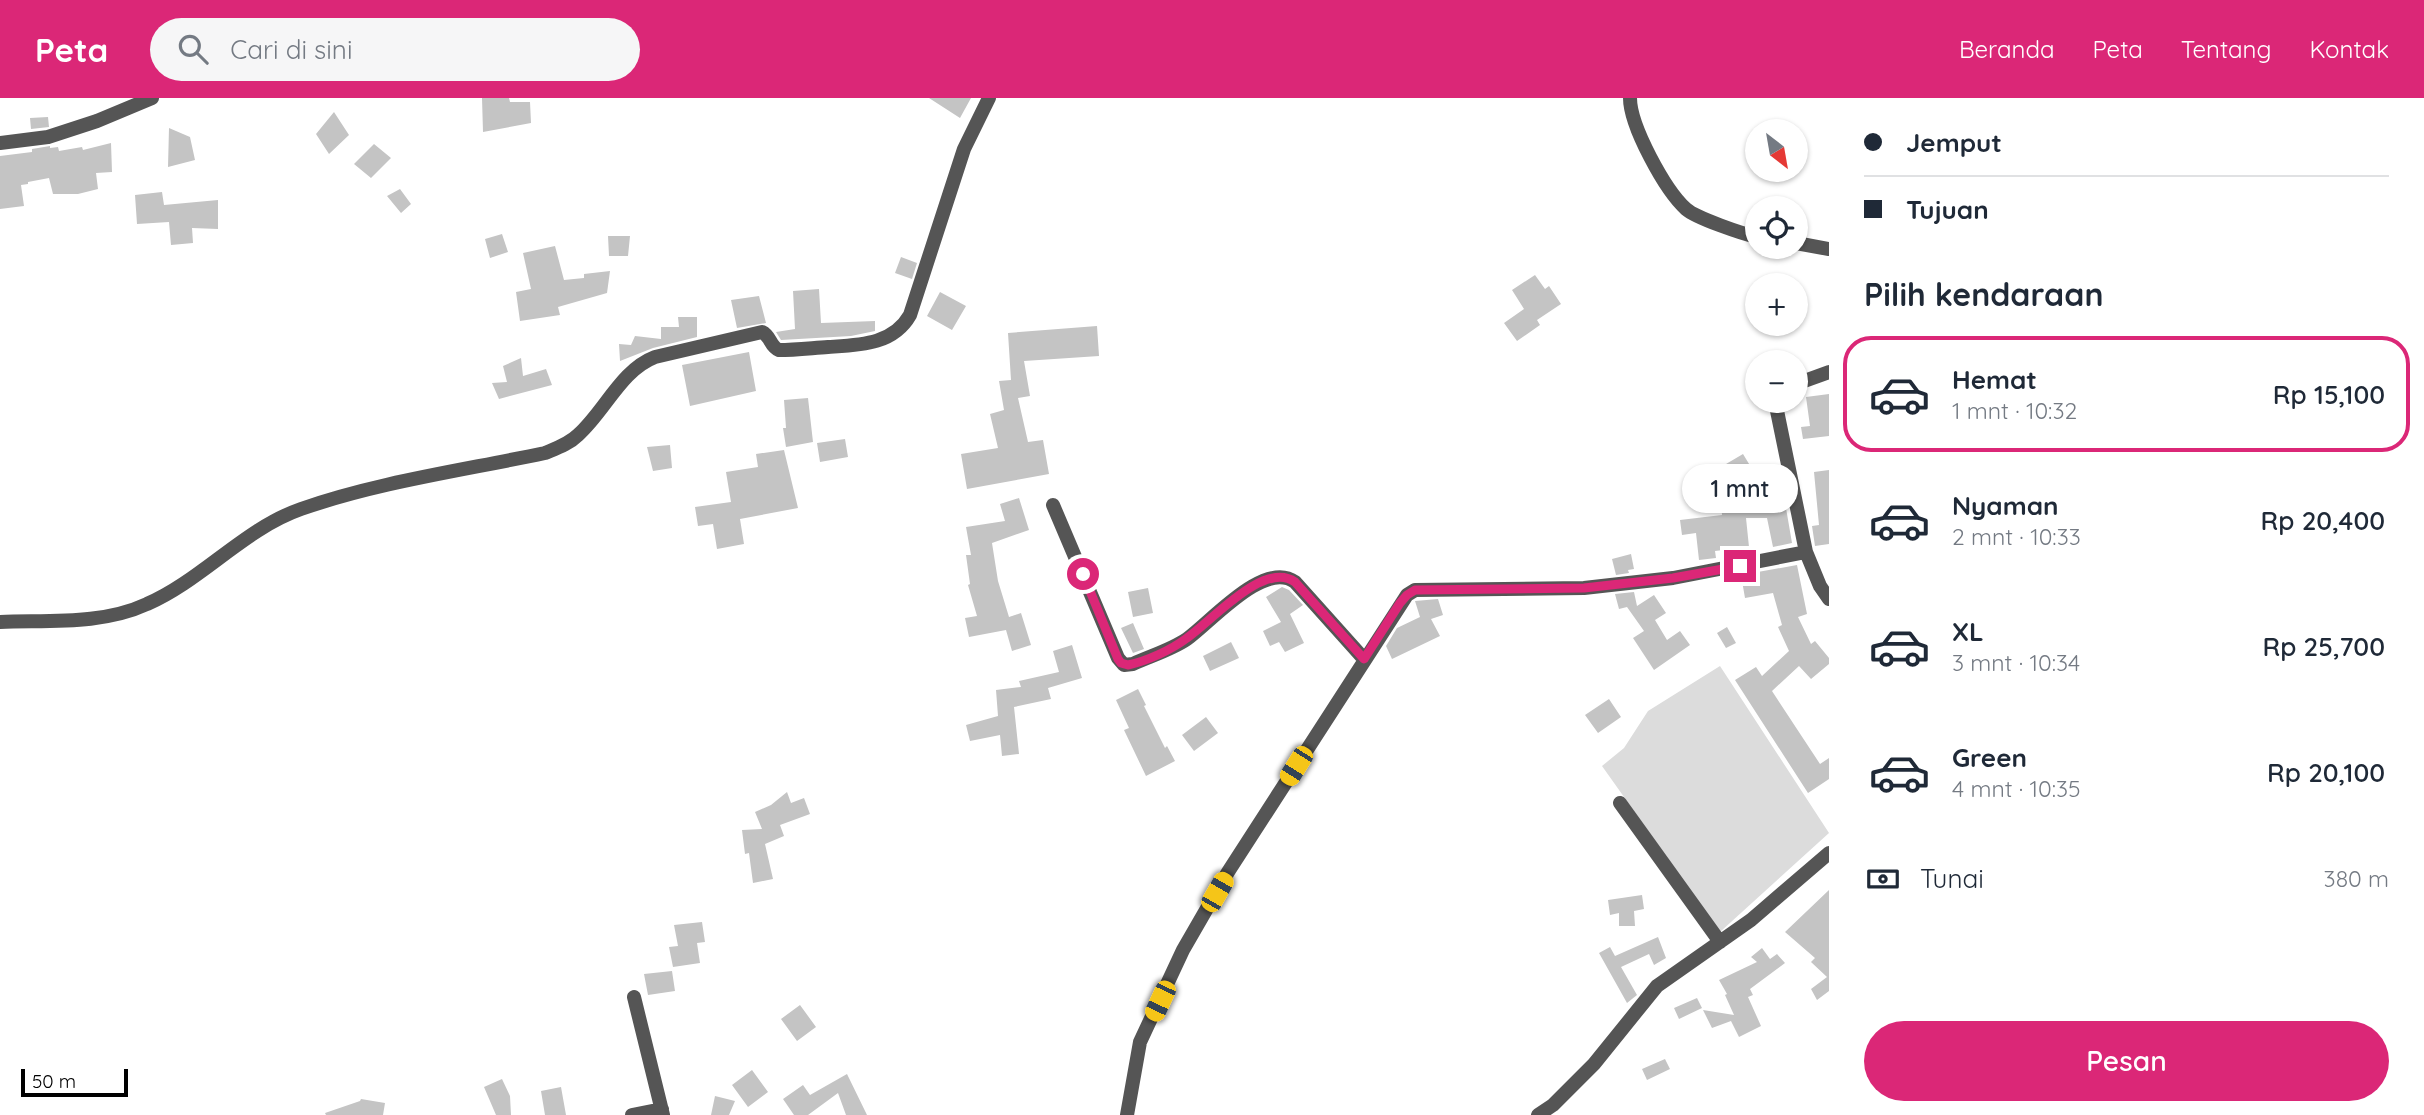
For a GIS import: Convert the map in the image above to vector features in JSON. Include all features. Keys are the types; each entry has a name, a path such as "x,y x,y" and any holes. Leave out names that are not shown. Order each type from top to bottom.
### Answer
{"street":[{"path":"0,144 48,137 97,121 152,98"},
{"path":"0,622 98,618 132,610 161,597 276,520 302,509 369,490 545,453 570,442 634,370 655,357 762,332 779,350 865,344 894,334 910,315 964,149 989,98"},
{"path":"1630,98 1638,132 1664,179 1687,210 1745,234"},
{"path":"1808,245 1829,249"},
{"path":"1808,380 1829,372"},
{"path":"1777,413 1806,552 1820,586 1829,599"},
{"path":"1053,505 1118,659 1124,664 1133,664 1182,642 1256,583 1274,576 1283,576 1295,582 1364,659"},
{"path":"1127,1115 1140,1042 1183,950 1228,872 1407,595 1415,590 1584,588 1673,578 1806,552"},
{"path":"1620,803 1720,942"},
{"path":"1538,1115 1554,1110 1649,994 1665,979 1769,906 1829,853"},
{"path":"632,1115 663,1112 634,998"}],"shaded area":[{"path":"1720,666 1829,833 1720,932 1602,766 1624,748 1648,711"}],"building":[{"path":"482,98 509,98 510,102 530,102 531,123 483,132"},
{"path":"929,98 971,98 960,118"},
{"path":"334,112 349,135 329,154 316,134"},
{"path":"48,117 49,127 31,129 30,118"},
{"path":"169,128 190,137 195,160 168,167"},
{"path":"111,143 112,172 96,173 98,189 78,194 53,194 49,178 28,182 21,185 24,206 0,209 0,156 32,152 32,149 50,146 58,147 59,151 82,147 83,150"},
{"path":"374,144 391,158 371,178 354,164"},
{"path":"400,189 411,204 401,213 387,196"},
{"path":"162,192 164,205 218,200 218,229 192,228 193,243 171,245 169,222 137,224 135,195"},
{"path":"502,234 508,252 490,258 485,239"},
{"path":"608,236 630,236 628,256 609,256"},
{"path":"555,246 564,280 610,271 607,293 558,307 560,315 520,321 516,292 531,289 523,253"},
{"path":"901,257 917,263 912,279 895,273"},
{"path":"1535,275 1545,289 1549,286 1561,304 1537,320 1540,325 1517,341 1504,323 1524,309 1512,290"},
{"path":"819,289 821,323 875,321 875,331 851,336 781,340 776,332 795,329 793,291"},
{"path":"940,292 966,306 952,330 927,316"},
{"path":"759,296 766,323 737,328 731,300"},
{"path":"678,317 697,317 697,337 653,348 620,361 619,344 631,345 635,336 661,339 661,327 679,327"},
{"path":"1097,326 1099,356 1024,361 1030,396 1018,398 1028,442 1043,440 1049,474 967,489 961,454 998,448 990,414 1004,410 999,381 1011,380 1008,333"},
{"path":"749,352 756,391 690,406 682,365"},
{"path":"521,358 523,376 546,369 552,385 499,399 492,383 507,382 503,366"},
{"path":"1829,394 1829,436 1803,439 1801,427 1810,426 1808,397"},
{"path":"808,398 813,442 786,447 783,428 786,428 784,400"},
{"path":"845,439 848,457 820,462 817,443"},
{"path":"670,445 672,468 653,471 647,447"},
{"path":"784,450 798,508 740,519 744,544 717,549 713,524 698,526 695,507 731,502 726,472 758,467 756,454"},
{"path":"1743,454 1760,482 1781,479 1792,543 1773,547 1767,518 1746,518 1749,547 1715,551 1716,558 1699,560 1696,533 1682,535 1680,520 1722,515 1721,499 1746,498 1726,464"},
{"path":"1829,470 1829,544 1815,546 1812,526 1819,525 1814,472"},
{"path":"1019,498 1029,530 992,543 998,581 1009,617 1021,613 1031,645 1012,651 1006,630 969,637 965,618 977,616 968,585 966,555 971,555 966,527 1005,521 1000,504"},
{"path":"1631,554 1634,569 1628,570 1629,573 1616,575 1612,559"},
{"path":"1797,565 1807,614 1798,617 1811,644 1815,641 1829,658 1829,664 1811,679 1799,666 1772,691 1820,764 1829,758 1829,779 1808,793 1735,680 1756,667 1762,676 1789,651 1778,627 1782,625 1773,593 1745,598 1741,575"},
{"path":"1282,587 1289,590 1303,605 1290,614 1304,643 1285,652 1279,642 1270,646 1263,631 1281,622 1266,597"},
{"path":"1148,588 1153,613 1133,617 1128,592"},
{"path":"1634,592 1637,606 1654,595 1666,613 1655,620 1667,640 1680,631 1690,645 1654,670 1633,638 1644,631 1627,607 1619,609 1615,594"},
{"path":"1438,599 1443,615 1431,619 1440,636 1392,659 1386,646 1397,628 1420,617 1415,601"},
{"path":"1133,623 1144,649 1133,653 1121,628"},
{"path":"1727,627 1736,643 1726,648 1717,633"},
{"path":"1231,642 1239,658 1210,671 1203,656"},
{"path":"1072,645 1082,678 1048,688 1051,699 1014,707 1019,754 1002,756 1000,735 970,741 966,725 998,716 996,690 1021,687 1019,681 1059,672 1053,651"},
{"path":"1138,689 1165,748 1167,746 1175,761 1146,776 1124,730 1129,728 1116,700"},
{"path":"1609,699 1621,717 1598,733 1585,715"},
{"path":"1206,717 1218,733 1194,751 1182,735"},
{"path":"787,792 791,803 804,798 810,814 780,825 784,836 765,844 773,879 753,883 749,853 745,854 742,830 762,829 755,812 771,805"},
{"path":"1829,890 1829,991 1817,1000 1811,989 1827,977 1811,962 1815,958 1785,932"},
{"path":"1642,895 1644,909 1634,911 1635,926 1619,926 1619,913 1610,915 1608,900"},
{"path":"702,922 705,942 697,943 700,963 673,967 669,947 678,946 674,925"},
{"path":"1658,937 1666,958 1654,965 1649,954 1621,967 1637,995 1627,1003 1599,953 1610,947 1615,956"},
{"path":"1762,948 1770,959 1777,954 1785,963 1750,989 1753,995 1748,997 1761,1026 1739,1037 1731,1021 1712,1028 1703,1010 1734,1015 1719,980 1757,962 1751,957"},
{"path":"672,971 675,991 648,995 644,974"},
{"path":"1697,998 1702,1008 1679,1019 1674,1008"},
{"path":"800,1005 816,1027 797,1041 781,1019"},
{"path":"1665,1059 1670,1069 1647,1080 1642,1069"},
{"path":"752,1070 768,1092 748,1107 732,1085"},
{"path":"847,1074 867,1115 846,1115 838,1093 808,1115 794,1115 783,1099 803,1085 810,1095"},
{"path":"502,1079 510,1096 511,1115 496,1115 484,1087"},
{"path":"561,1087 566,1115 545,1115 541,1091"},
{"path":"715,1096 735,1101 729,1115 711,1115"},
{"path":"360,1101 385,1103 383,1115 325,1113"}],"route":[{"path":"1083,574 1118,659 1128,665 1182,642 1256,583 1274,576 1283,576 1295,582 1364,659 1400,603 1415,590 1584,588 1673,578 1740,566"}]}
